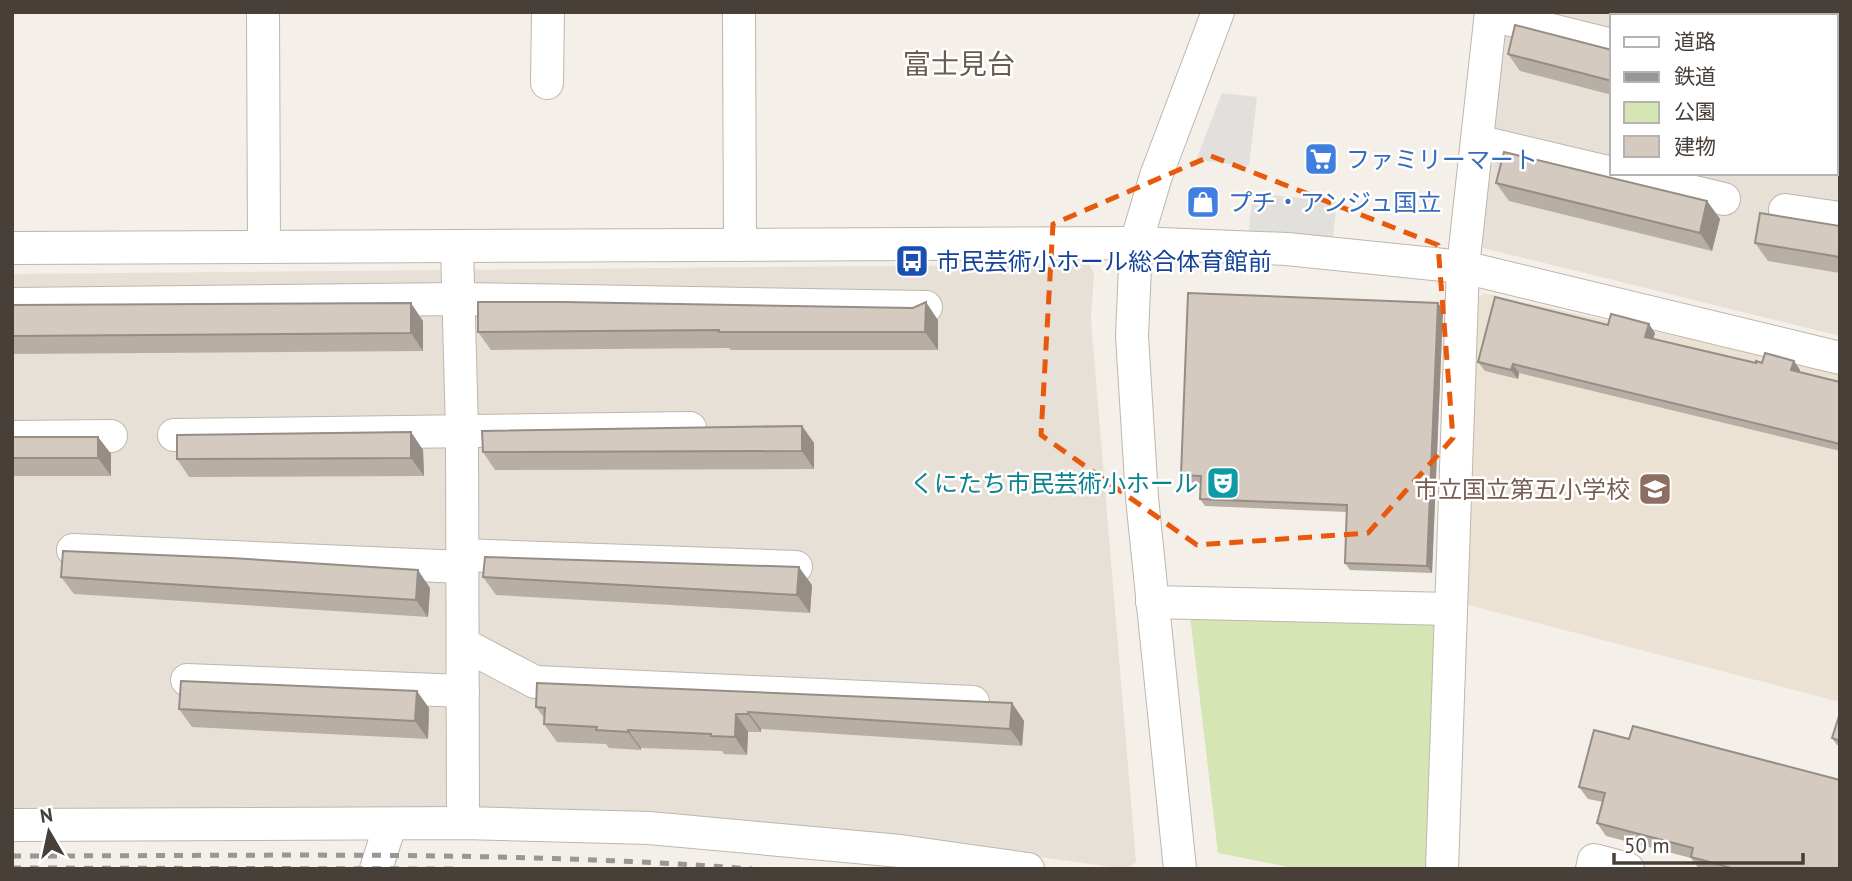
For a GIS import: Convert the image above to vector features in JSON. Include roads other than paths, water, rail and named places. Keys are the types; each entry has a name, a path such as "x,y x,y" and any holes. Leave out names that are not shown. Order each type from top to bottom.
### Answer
{"street":[{"path":"263,12 264,247"},
{"path":"547,83 548,12"},
{"path":"739,12 740,245"},
{"path":"1180,869 1143,498 1132,337 1136,243 1156,176 1218,12"},
{"path":"1442,869 1463,267 1491,14 1610,44"},
{"path":"1477,141 1610,172"},
{"path":"1622,175 1724,199"},
{"path":"1785,211 1840,218"},
{"path":"12,248 1136,243 1287,249 1463,267 1840,358"},
{"path":"457,246 462,430 463,823"},
{"path":"12,304 458,299 926,307"},
{"path":"174,435 725,428"},
{"path":"12,437 111,436"},
{"path":"74,550 462,561 796,566"},
{"path":"1153,602 1451,609"},
{"path":"463,644 535,682 1003,703"},
{"path":"187,680 463,691"},
{"path":"12,825 463,823 649,828 900,852 1028,869"},
{"path":"376,869 390,825"},
{"path":"1592,869 1594,860 1628,869"}],"railway":[{"path":"12,856 475,857 752,869"},
{"path":"12,868 462,869"}],"place":[{"name":"ファミリーマート","path":"1321,159"},
{"name":"プチ・アンジュ国立","path":"1203,202"},
{"name":"市民芸術小ホール総合体育館前","path":"912,261"},
{"name":"くにたち市民芸術小ホール","path":"1223,483"},
{"name":"市立国立第五小学校","path":"1655,489"}],"district":[{"name":"富士見台","path":"959,63"}]}
